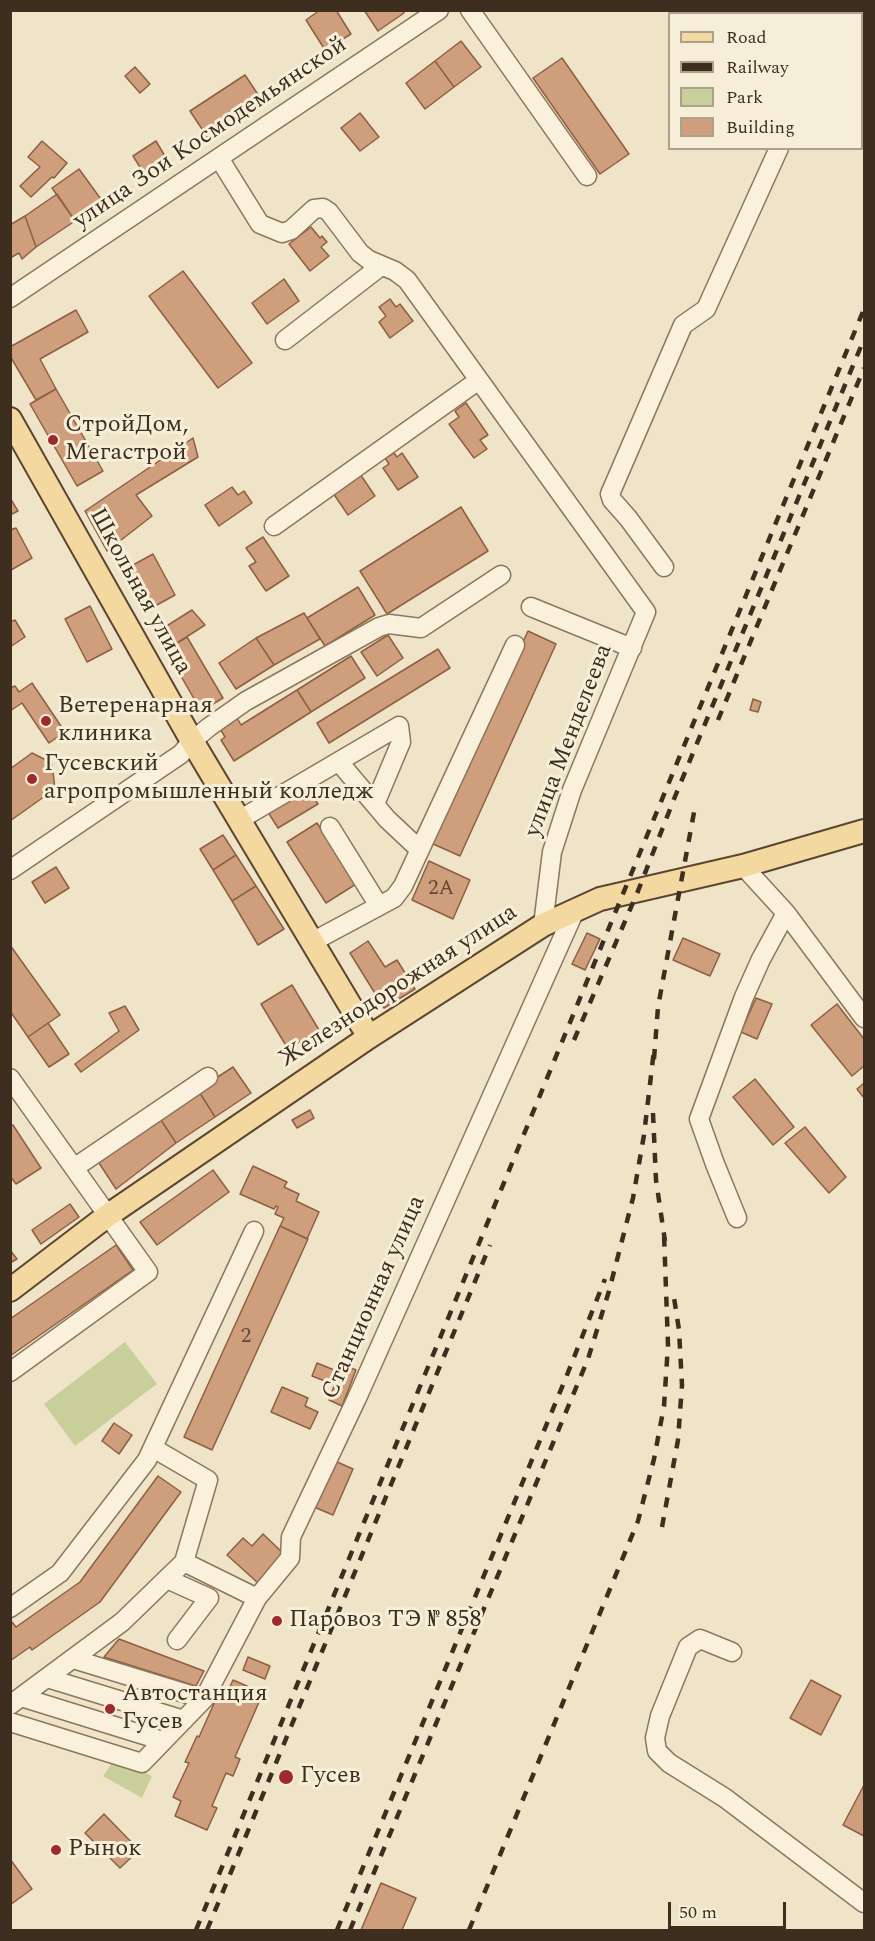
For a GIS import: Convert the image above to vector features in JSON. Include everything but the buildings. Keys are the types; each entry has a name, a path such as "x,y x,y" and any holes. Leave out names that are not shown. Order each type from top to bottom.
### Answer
{"main road":[{"name":"Школьная улица","path":"10,419 192,741 369,1037"},
{"name":"Железнодорожная улица","path":"10,1290 107,1216 369,1037 543,925 600,899 743,866 864,831"}],"street":[{"name":"улица Зои Космодемьянской","path":"10,298 439,10"},
{"path":"470,10 587,176"},
{"path":"664,567 612,500 610,494 683,325 706,309 777,150"},
{"path":"219,158 260,224 276,232 291,230 314,209 323,208 329,212 360,254 407,280 479,380 274,526"},
{"path":"285,340 381,266"},
{"name":"улица Менделеева","path":"479,380 646,612 572,790 552,852 543,925"},
{"path":"10,870 181,754 192,741 246,701 379,627 389,624 421,628 501,575"},
{"path":"531,607 632,648"},
{"path":"312,942 394,898 403,886 515,645"},
{"path":"239,820 399,726 401,742 375,804"},
{"path":"339,762 375,804 420,850"},
{"path":"330,826 379,906"},
{"path":"743,866 786,913 864,1018"},
{"name":"Станционная улица","path":"10,1722 142,1763 204,1699 257,1598 290,1558 291,1537 357,1398 576,908"},
{"path":"737,1218 699,1119 744,997 786,913"},
{"path":"74,1168 208,1077"},
{"path":"10,1078 148,1272 10,1372"},
{"path":"10,1608 60,1574 147,1460 254,1231"},
{"path":"16,1701 122,1622 184,1562 208,1480 153,1448"},
{"path":"184,1562 257,1598"},
{"path":"167,1579 209,1598 177,1640"},
{"path":"732,1652 700,1639 688,1647 660,1716 655,1738 657,1751 669,1763 725,1798 864,1902"},
{"path":"73,1659 204,1699"},
{"path":"47,1678 184,1720"},
{"path":"16,1701 163,1741"}],"green space":[{"path":"125,1342 157,1384 75,1446 44,1404"},
{"path":"115,1759 152,1776 142,1798 103,1776"}],"railway":[{"path":"196,1930 864,309"},
{"path":"574,1040 638,891 864,339"},
{"path":"718,720 864,368"},
{"path":"654,1059 658,1007 695,807"},
{"path":"350,1930 588,1359 609,1291 633,1198 644,1135 654,1050"},
{"path":"653,1113 656,1180 665,1241"},
{"path":"469,1930 638,1521 654,1459 664,1406 668,1345 664,1234"},
{"path":"207,1930 490,1245"},
{"path":"337,1930 605,1279"},
{"path":"662,1527 678,1440 682,1385 679,1330 673,1291"}],"place":[{"name":"СтройДом, Мегастрой","path":"53,440"},
{"name":"Ветеренарная клиника","path":"46,721"},
{"name":"Гусевский агропромышленный колледж","path":"32,779"},
{"name":"Паровоз ТЭ № 858","path":"277,1621"},
{"name":"Автостанция Гусев","path":"110,1709"},
{"name":"Гусев","path":"286,1777"},
{"name":"Рынок","path":"56,1850"}]}
